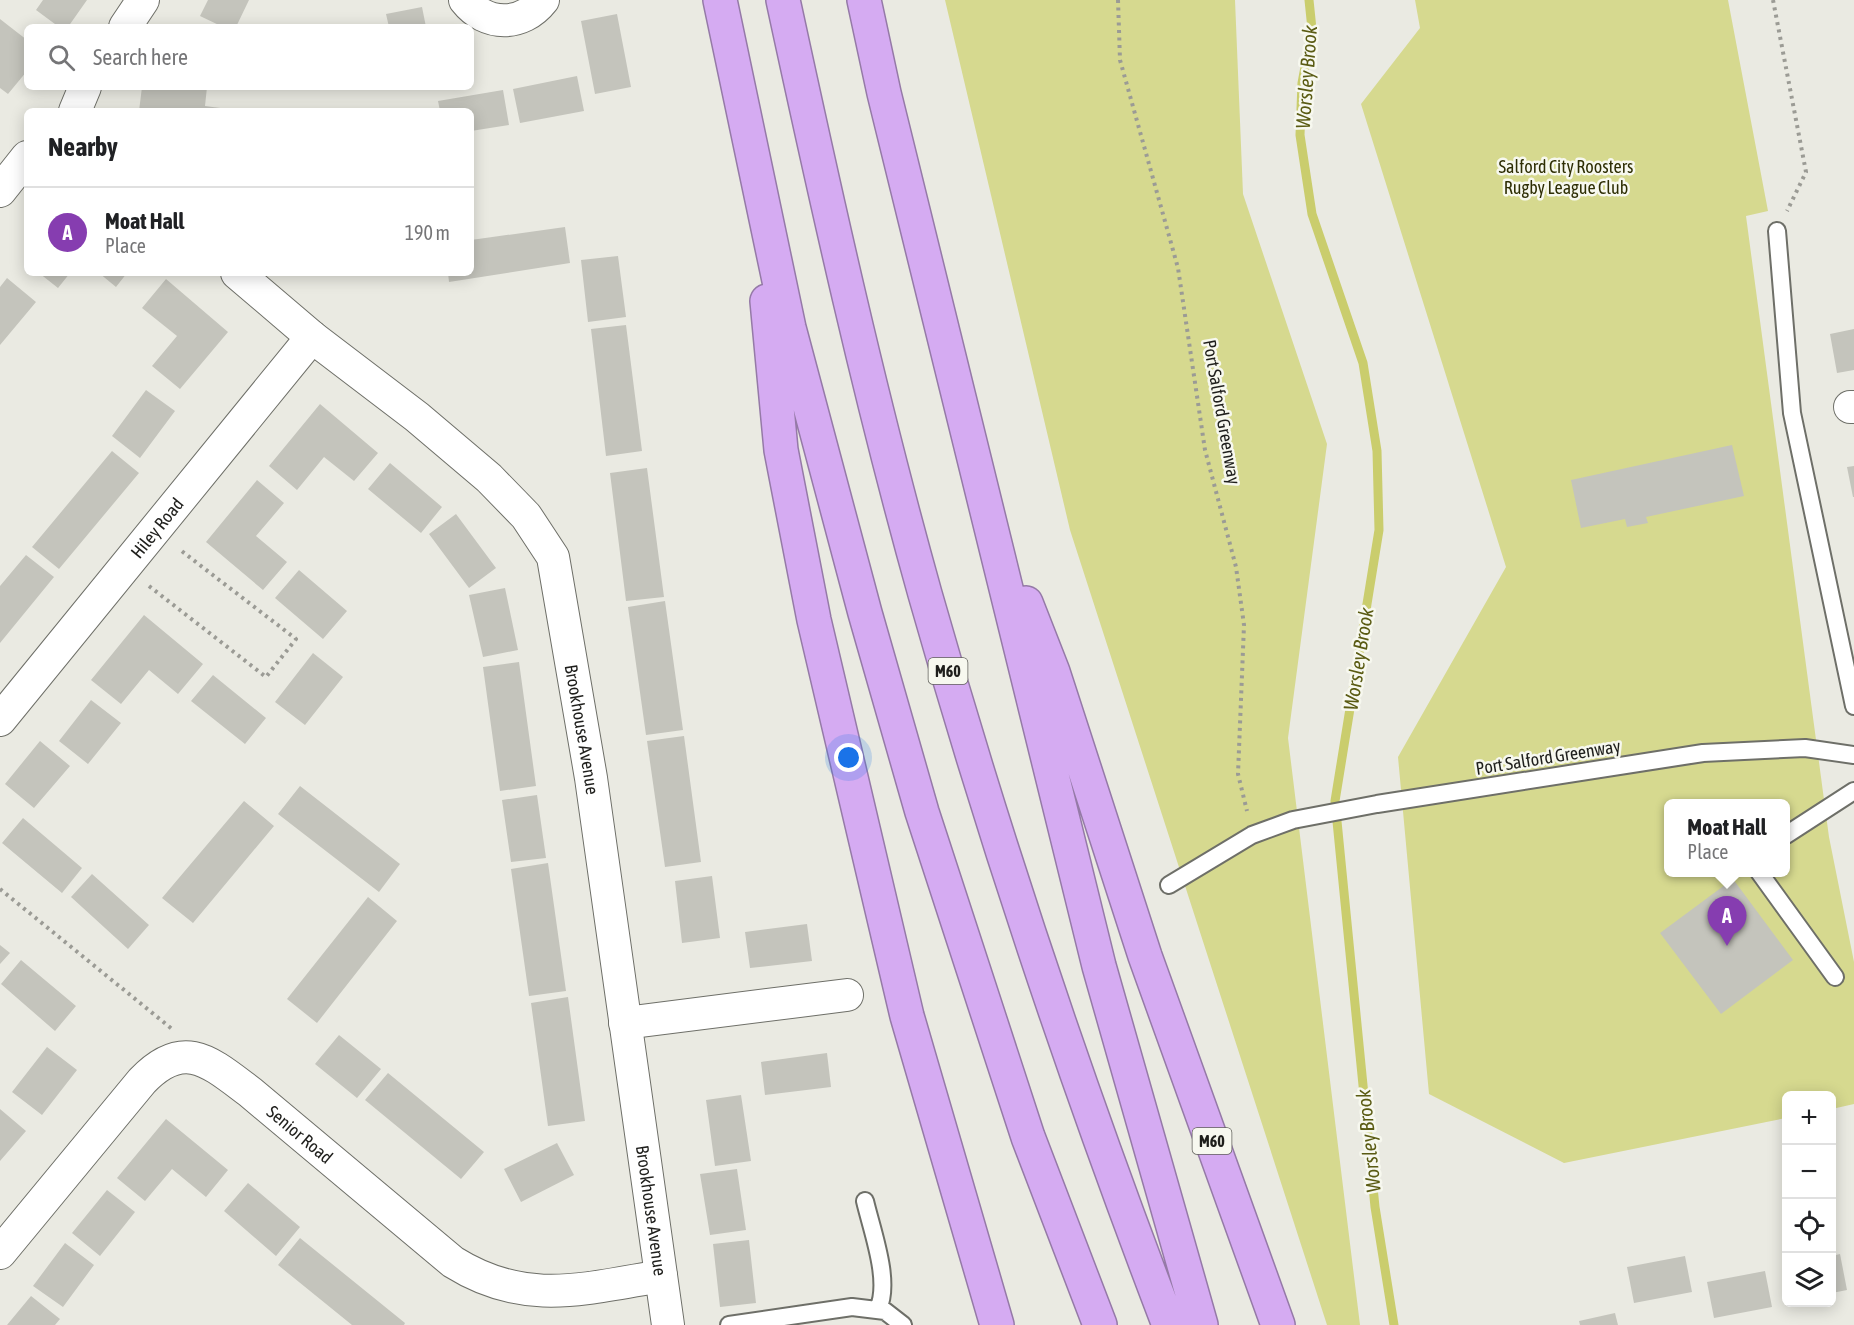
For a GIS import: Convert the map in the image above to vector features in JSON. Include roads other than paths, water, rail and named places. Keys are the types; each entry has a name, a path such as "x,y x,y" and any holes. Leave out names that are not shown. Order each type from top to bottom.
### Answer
{"highway":[{"path":"720,0 789,328 862,602 922,812 1028,1137 1100,1325"},
{"name":"M60","path":"783,0 852,314 925,595 1036,955 1130,1224 1169,1325"},
{"name":"M60","path":"864,0 884,93 984,495 1053,672 1146,956 1278,1325"},
{"path":"759,188 781,450 814,620 906,1016 996,1325"},
{"path":"984,495 1026,678 1099,966 1202,1325"}],"street":[{"path":"127,24 143,0"},
{"path":"465,0 477,13 491,20 507,21 523,18 536,9 543,0"},
{"path":"76,108 85,90"},
{"path":"0,191 24,161"},
{"name":"Brookhouse Avenue","path":"241,276 312,337 417,417 489,478 526,516 553,557 591,778 668,1325"},
{"name":"Hiley Road","path":"0,720 312,337"},
{"path":"625,1023 847,995"},
{"name":"Senior Road","path":"0,1253 142,1081 164,1062 187,1055 200,1058 216,1067 250,1092 453,1262 475,1276 497,1284 555,1293 661,1276"}],"lane":[{"path":"1777,231 1794,423 1854,706"},
{"name":"Port Salford Greenway","path":"1169,885 1252,835 1293,820 1377,804 1702,753 1805,748 1854,755"},
{"path":"1790,832 1854,791"},
{"path":"1762,877 1835,977"},
{"path":"866,1201 883,1281 882,1300 878,1309"},
{"path":"729,1325 852,1307 885,1311 903,1325"}],"waterway":[{"name":"Worsley Brook","path":"1309,0 1312,29 1302,83 1300,135 1312,214 1363,363 1377,451 1379,530 1335,801 1375,1207 1394,1325"}],"place":[{"name":"Moat Hall","path":"1727,946"}],"park label":[{"name":"Salford City Roosters Rugby League Club","path":"1566,176"}]}
